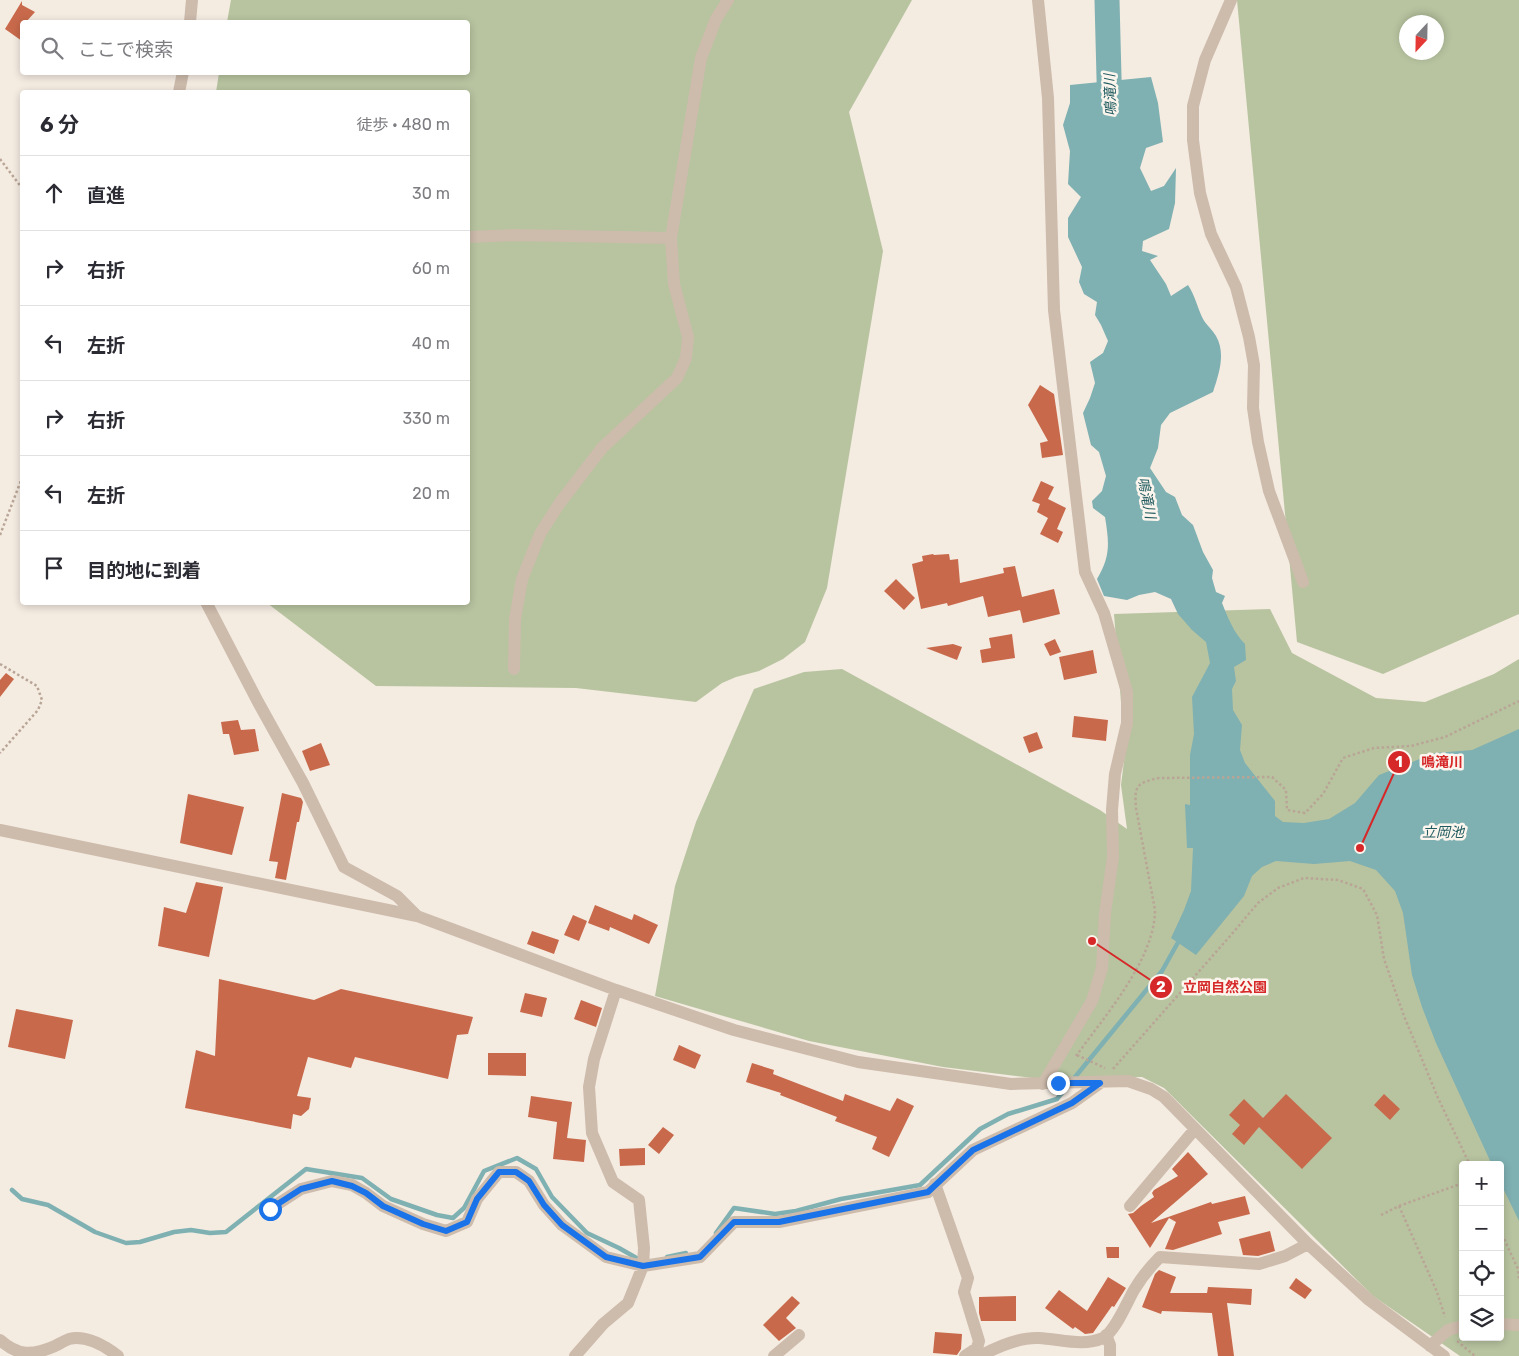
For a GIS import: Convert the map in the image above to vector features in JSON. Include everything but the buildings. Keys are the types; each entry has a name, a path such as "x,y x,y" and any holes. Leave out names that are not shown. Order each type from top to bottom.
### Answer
{"street":[{"path":"190,20 192,0"},
{"path":"514,668 515,619 518,599 522,579 540,534 558,504 602,448 677,378 686,358 688,337 674,284 671,238 701,58 716,19 728,0"},
{"path":"1038,0 1048,98 1054,310 1085,572 1104,613 1127,692 1126,723 1114,774 1112,810 1113,857 1105,913 1102,968 1092,1001 1043,1084"},
{"path":"1231,0 1205,60 1192,106 1200,193 1211,234 1236,287 1250,337 1254,365 1253,408 1258,442 1269,491 1303,582"},
{"path":"179,90 182,75"},
{"path":"470,237 515,235 671,238"},
{"path":"208,605 303,783 344,867 397,896 417,916"},
{"path":"0,830 417,916 616,990 734,1030 858,1062 990,1082 1043,1084 1100,1083 1128,1080 1151,1089 1164,1097 1308,1244 1369,1300 1444,1356"},
{"path":"574,1356 602,1324 628,1303 643,1266 644,1248 639,1200 613,1182 592,1133 589,1087 594,1059 616,990"},
{"path":"270,1209 301,1189 332,1181 352,1186 366,1193 383,1206 423,1224 446,1231 467,1222 477,1199 499,1172 516,1172 529,1181 544,1205 562,1225 606,1257 643,1266 700,1257 734,1222 779,1222 928,1192 973,1150 1072,1103 1100,1083"},
{"path":"1130,1206 1195,1129"},
{"path":"935,1184 968,1278 964,1292 979,1341 977,1348 965,1356"},
{"path":"980,1356 1021,1340 1037,1338 1075,1343 1104,1338 1114,1327 1135,1289 1151,1266 1160,1257 1259,1264 1285,1256 1308,1244"},
{"path":"1504,1324 1519,1325"},
{"path":"1430,1346 1448,1330 1459,1327"},
{"path":"774,1356 799,1335"},
{"path":"1106,1335 1110,1345 1110,1356"},
{"path":"0,1340 9,1349 24,1355 41,1353 68,1340 85,1339 112,1351 118,1356"}],"path":[{"path":"0,159 20,185"},
{"path":"0,535 20,483"},
{"path":"0,664 37,686 42,700 38,710 0,753"},
{"path":"1072,1062 1127,985 1143,955 1155,922 1155,910 1136,808 1135,794 1137,787 1144,781 1159,778 1272,776 1286,790 1288,810 1305,813 1323,794 1342,758 1374,748 1411,746 1445,737 1519,701"},
{"path":"1077,1055 1111,1070 1258,903 1278,888 1304,878 1338,880 1363,889 1377,915 1384,958 1404,1016 1438,1098 1468,1161"},
{"path":"1381,1215 1459,1184"},
{"path":"1400,1206 1437,1292 1448,1330 1461,1346 1476,1356"},
{"path":"1504,1238 1518,1268 1519,1279"}],"green space":[{"path":"231,0 912,0 849,112 883,251 827,588 805,642 783,659 759,671 722,683 696,702 576,688 376,686 270,605 470,605 470,90 216,90 219,75 470,75 470,20 227,20"},
{"path":"1237,0 1519,0 1519,614 1383,674 1297,642"},
{"path":"1270,609 1292,653 1376,698 1425,702 1494,674 1519,659 1519,1356 1460,1356 1373,1296 1164,1088 1142,1077 1033,1078 943,1067 809,1041 655,996 675,886 696,822 754,689 804,672 842,669 1100,810 1127,829 1121,785 1125,753 1114,614"}],"water":[{"name":"立岡池","path":"1151,77 1158,103 1163,142 1146,148 1140,168 1151,191 1164,186 1176,168 1175,203 1169,229 1143,241 1142,251 1158,256 1150,260 1166,284 1171,296 1188,285 1203,320 1216,336 1221,349 1221,356 1213,392 1170,413 1161,425 1158,448 1150,468 1166,492 1175,497 1182,515 1193,525 1203,552 1213,570 1212,578 1216,592 1225,596 1222,603 1234,630 1245,644 1246,660 1234,667 1236,681 1232,689 1233,710 1242,725 1240,750 1245,763 1275,801 1275,816 1283,822 1304,823 1329,819 1355,803 1379,775 1435,753 1472,750 1519,729 1519,1221 1504,1190 1504,1161 1490,1161 1436,1043 1412,975 1403,913 1395,891 1376,870 1350,861 1314,864 1276,861 1262,867 1252,876 1244,896 1196,955 1171,938 1191,891 1193,848 1187,848 1185,804 1190,805 1190,755 1194,734 1192,697 1210,663 1206,642 1178,614 1171,599 1155,592 1139,595 1127,600 1104,596 1097,579 1105,563 1108,542 1105,517 1093,508 1092,501 1102,491 1106,476 1099,452 1091,445 1083,413 1095,383 1090,362 1103,353 1108,341 1095,315 1097,302 1084,294 1079,282 1082,267 1068,237 1068,218 1081,197 1068,184 1070,151 1063,125 1070,103 1070,85"}],"waterway":[{"name":"鳴滝川","path":"1107,0 1110,116"},
{"path":"716,1233 734,1208 775,1214 796,1211 841,1199 920,1185 980,1129 1008,1114 1057,1099 1162,971 1181,937"},
{"path":"12,1190 22,1199 48,1205 95,1232 126,1243 140,1242 174,1232 191,1230 210,1233 226,1232 306,1169 362,1178 391,1199 437,1215 453,1218 464,1208 484,1171 517,1158 536,1169 552,1197 587,1233 640,1260"},
{"path":"667,1257 686,1253"}],"place":[{"name":"鳴滝川","path":"1360,848"},
{"name":"立岡自然公園","path":"1092,941"}],"route":[{"path":"270,1209 301,1189 332,1181 352,1186 366,1193 383,1206 423,1224 446,1231 467,1222 477,1199 499,1172 516,1172 529,1181 544,1205 562,1225 606,1257 648,1266 700,1257 734,1222 779,1222 928,1192 973,1150 1072,1103 1100,1083 1058,1083"}]}
